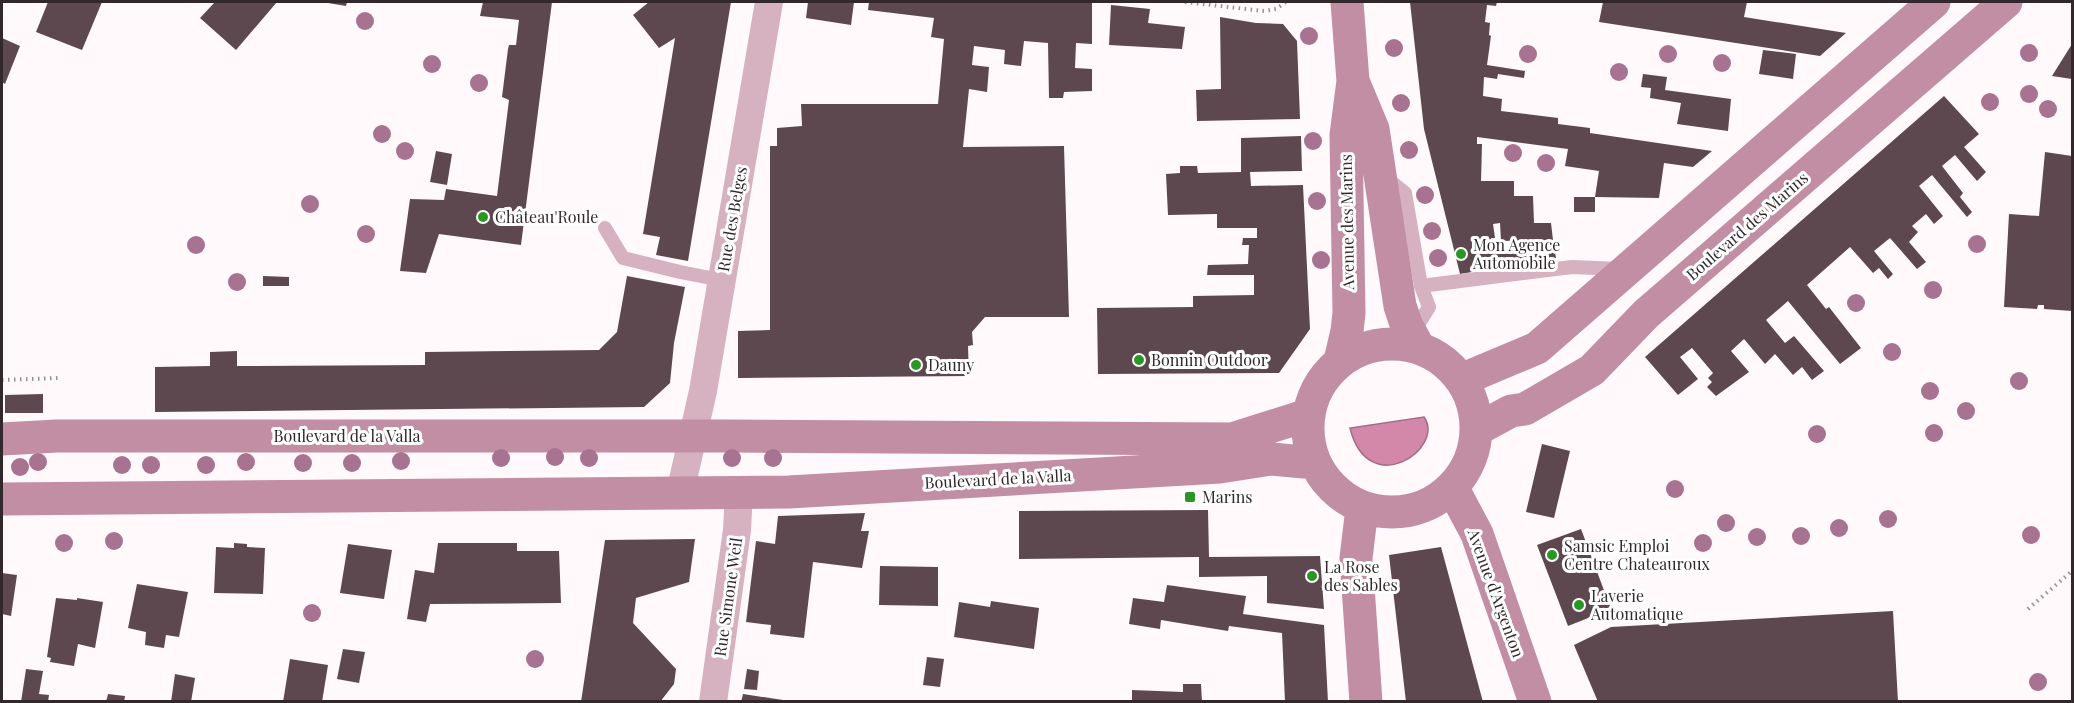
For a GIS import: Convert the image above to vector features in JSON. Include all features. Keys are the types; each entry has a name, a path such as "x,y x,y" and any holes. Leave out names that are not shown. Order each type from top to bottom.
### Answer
{"main road":[{"name":"Avenue des Marins","path":"1340,361 1347,331 1348,313 1346,135 1353,81 1347,2"},
{"path":"1461,380 1537,348 1934,2"},
{"name":"Boulevard des Marins","path":"1476,430 1511,411 1525,409 1592,370 1646,314 2006,2"},
{"name":"Avenue des Marins","path":"1353,81 1373,129 1400,306 1415,342"},
{"path":"1415,342 1442,361 1461,380 1472,404 1476,430 1473,451 1465,470 1452,487 1433,502 1410,511 1386,513 1362,508 1340,496 1323,477 1314,463 1308,435 1308,415 1314,394 1325,376 1340,361 1365,348 1415,342"},
{"name":"Boulevard de la Valla","path":"2,439 57,436 692,436 1232,439 1308,415"},
{"name":"Boulevard de la Valla","path":"2,499 789,492 1220,466 1271,459 1314,463"},
{"name":"Avenue d'Argenton","path":"1452,487 1477,534 1535,702"},
{"path":"1362,508 1356,558 1366,702"}],"street":[{"name":"Rue des Belges","path":"692,436 703,391 769,2"},
{"path":"680,493 692,436"},
{"name":"Rue Simone Weil","path":"713,702 737,530 739,492"}],"lane":[{"path":"1380,173 1405,194 1421,286 1429,307 1415,342"},
{"path":"605,228 623,258 721,280"},
{"path":"1421,286 1572,267 1628,270"}],"path":[{"path":"1185,2 1264,11 1276,9 1286,2"},
{"path":"2,380 58,378"},
{"path":"2028,609 2073,571"}],"shaded area":[{"path":"1424,417 1428,430 1424,442 1415,454 1402,462 1387,465 1372,462 1359,450 1350,428"}],"building":[{"path":"48,2 102,2 82,50 36,32"},
{"path":"215,2 277,2 236,50 200,18"},
{"path":"322,2 347,2 346,6"},
{"path":"483,2 552,2 521,245 439,234 426,273 400,271 410,199 444,200 446,189 497,196 509,100 502,97 508,49 509,45 516,45 519,20 480,16"},
{"path":"649,2 731,2 688,261 656,255 660,237 643,234 675,38 659,48 633,15"},
{"path":"808,2 854,2 851,25 806,18"},
{"path":"869,2 1092,3 1092,44 1076,43 1075,68 1092,69 1092,91 1064,92 1063,98 1049,98 1048,43 1024,41 1021,66 1004,64 1005,50 974,46 972,65 989,67 987,92 969,89 963,147 1064,146 1069,317 985,317 972,332 973,345 968,346 969,376 738,378 738,331 770,330 770,146 777,146 777,128 802,126 801,104 938,104 944,39 931,37 934,18 868,10"},
{"path":"1410,2 1497,2 1496,6 1487,5 1485,22 1490,23 1489,35 1491,36 1487,65 1525,71 1524,78 1498,74 1497,79 1484,77 1483,96 1502,99 1501,111 1558,118 1558,124 1590,128 1590,133 1712,151 1693,167 1664,163 1659,198 1595,197 1599,171 1565,166 1568,149 1477,137 1477,144 1482,144 1481,181 1514,181 1514,196 1533,196 1534,223 1551,223 1553,240 1501,241 1500,223 1493,224 1495,238 1491,238 1493,248 1489,250 1489,254 1554,246 1556,258 1460,274 1424,129"},
{"path":"1603,2 1747,2 1744,17 1846,33 1820,56 1599,22"},
{"path":"1111,5 1150,9 1148,23 1185,27 1182,49 1109,45"},
{"path":"1220,17 1256,23 1283,24 1297,41 1300,119 1197,121 1196,90 1221,89"},
{"path":"2,38 20,46 5,84 2,82"},
{"path":"2072,44 2072,79 2052,76"},
{"path":"1763,50 1796,54 1793,79 1759,74"},
{"path":"1643,74 1667,77 1665,90 1731,99 1728,131 1677,124 1681,103 1650,98 1651,88 1641,87"},
{"path":"1944,96 1979,134 1964,147 1986,172 1977,181 1955,155 1942,166 1963,193 1960,197 1972,212 1967,217 1932,175 1919,186 1943,216 1934,224 1926,214 1912,226 1918,232 1909,242 1926,262 1917,269 1890,238 1874,251 1893,274 1888,279 1879,268 1873,273 1850,247 1807,285 1826,309 1829,307 1861,348 1840,364 1788,301 1766,320 1785,343 1794,336 1824,371 1812,380 1802,367 1793,375 1775,354 1765,364 1744,339 1731,351 1749,372 1716,396 1707,387 1712,382 1708,378 1713,373 1692,348 1680,357 1698,379 1678,395 1645,357"},
{"path":"1301,136 1302,171 1250,172 1251,186 1303,185 1310,329 1279,373 1098,374 1097,308 1193,307 1193,296 1254,295 1254,275 1207,275 1208,265 1248,264 1249,245 1242,245 1243,238 1257,238 1257,228 1217,228 1217,214 1168,215 1166,174 1180,173 1180,166 1197,166 1198,173 1241,172 1241,138"},
{"path":"436,151 452,154 447,185 430,182"},
{"path":"2045,152 2072,156 2072,311 2044,309 2044,305 2038,305 2037,309 2004,307 2009,214 2039,216"},
{"path":"1574,197 1595,197 1595,212 1574,212"},
{"path":"263,276 289,277 289,286 263,286"},
{"path":"627,276 685,287 674,343 670,383 644,407 155,412 155,367 210,366 210,352 237,351 237,366 425,365 425,352 599,350 617,332"},
{"path":"43,394 43,413 5,413 5,395"},
{"path":"1542,444 1570,451 1554,518 1526,512"},
{"path":"1208,510 1209,557 1320,556 1324,609 1267,603 1267,576 1199,577 1199,557 1019,559 1019,511"},
{"path":"865,513 861,531 869,531 862,568 813,562 804,638 770,634 771,625 746,622 756,541 775,544 778,516"},
{"path":"1581,529 1611,609 1568,626 1537,545"},
{"path":"695,539 689,582 636,598 633,623 676,669 674,684 660,702 581,702 605,540"},
{"path":"234,543 247,544 247,547 265,548 263,594 214,593 216,547 234,548"},
{"path":"438,543 517,543 517,551 559,551 561,603 430,604 426,622 407,619 415,570 434,573"},
{"path":"348,544 392,550 384,599 340,593"},
{"path":"1441,547 1483,702 1406,702 1389,555"},
{"path":"880,566 938,567 938,606 879,605"},
{"path":"2,573 17,575 11,616 2,614"},
{"path":"137,584 188,592 179,637 166,635 164,648 145,645 146,632 128,628"},
{"path":"1167,585 1246,596 1243,614 1324,625 1328,702 1285,702 1282,633 1229,626 1228,631 1161,620 1160,629 1129,624 1133,598 1164,602"},
{"path":"56,598 103,602 95,648 78,644 74,666 50,662 51,658 47,657"},
{"path":"991,601 1039,608 1034,649 954,637 959,602 990,607"},
{"path":"1893,611 1898,702 1598,702 1574,645 1611,627"},
{"path":"343,649 365,652 359,683 337,679"},
{"path":"927,657 944,659 940,687 923,685"},
{"path":"290,659 328,665 322,702 283,702"},
{"path":"26,669 43,671 39,694 49,695 48,702 21,702"},
{"path":"747,669 759,671 757,690 744,689"},
{"path":"175,674 195,678 191,702 171,702"},
{"path":"1183,684 1201,684 1202,702 1132,702 1132,690 1183,692"},
{"path":"108,694 125,696 124,702 106,702"},
{"path":"743,694 783,700 783,702 741,702"}],"place":[{"name":"Château'Roule","path":"483,217"},
{"name":"Mon Agence Automobile","path":"1461,254"},
{"name":"Bonnin Outdoor","path":"1139,360"},
{"name":"Dauny","path":"916,365"},
{"name":"Marins","path":"1190,497"},
{"name":"Samsic Emploi Centre Chateauroux","path":"1552,555"},
{"name":"La Rose des Sables","path":"1312,576"},
{"name":"Laverie Automatique","path":"1579,605"}]}
